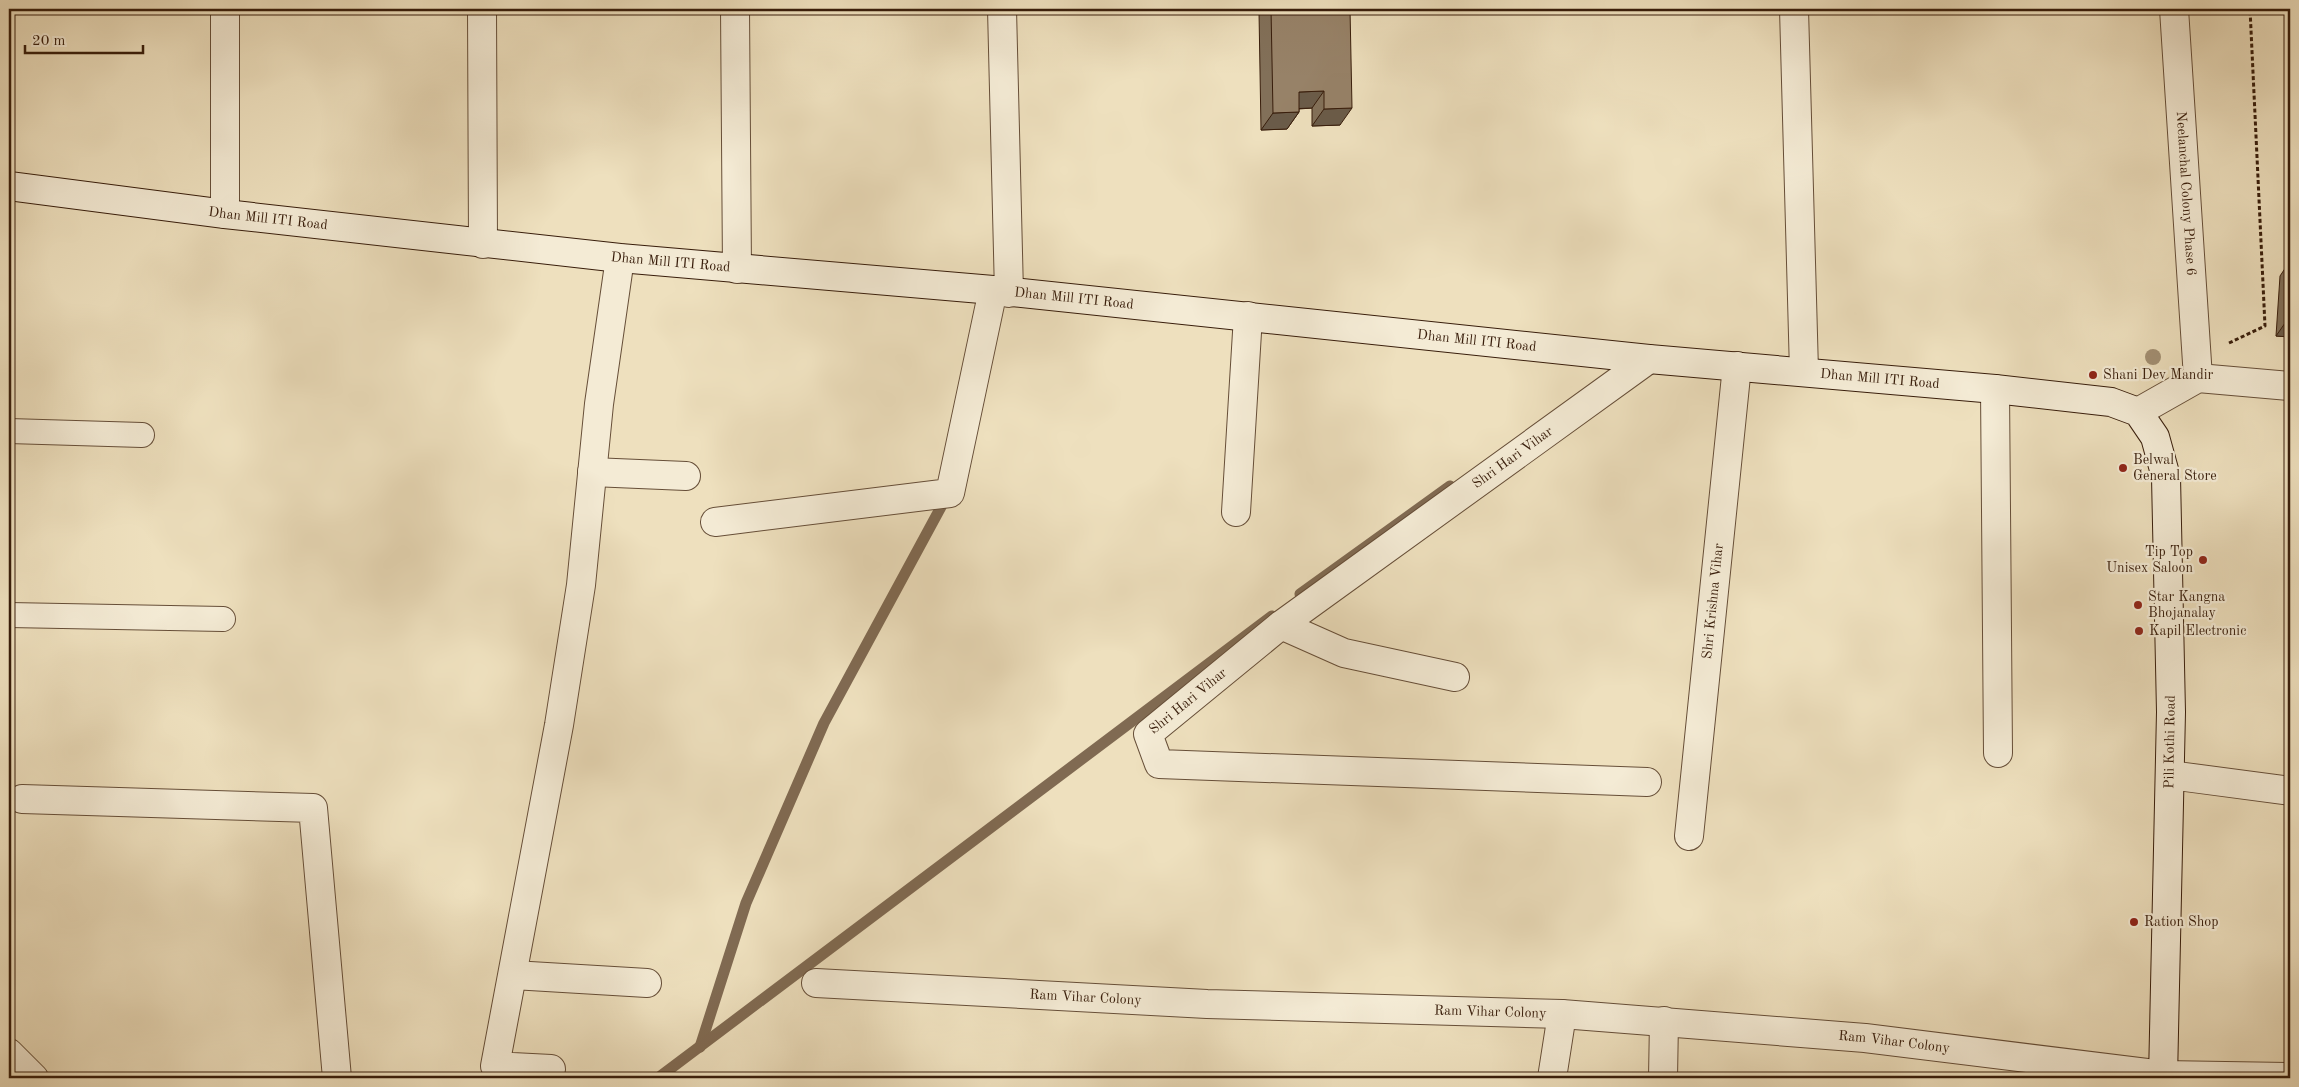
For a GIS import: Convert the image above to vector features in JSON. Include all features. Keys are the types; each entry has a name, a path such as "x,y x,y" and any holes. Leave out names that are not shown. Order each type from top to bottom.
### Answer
{"street":[{"path":"225,9 225,214"},
{"path":"482,9 483,244"},
{"path":"735,9 737,268"},
{"path":"715,522 950,493 1001,292 1002,9"},
{"path":"1794,9 1804,371"},
{"name":"Neelanchal Colony Phase 6","path":"2174,9 2197,368"},
{"name":"Dhan Mill ITI Road","path":"9,186 225,214 483,244 1248,316 1648,359 1995,389 2111,402 2138,412"},
{"path":"551,1070 496,1066 559,724 581,585 599,404 620,258"},
{"path":"1236,512 1248,316"},
{"name":"Shri Hari Vihar","path":"1647,782 1159,764 1148,734 1281,626 1648,359"},
{"name":"Shri Krishna Vihar","path":"1689,836 1736,366"},
{"path":"2138,412 2197,368 2290,386"},
{"path":"1995,389 1998,753"},
{"name":"Pili Kothi Road","path":"2138,412 2155,437 2166,477 2171,702 2163,1076"},
{"path":"592,472 686,476"},
{"path":"1281,626 1344,653 1455,677"},
{"path":"2170,775 2290,791"},
{"path":"22,799 313,808 337,1078"},
{"path":"513,975 647,983"},
{"name":"Ram Vihar Colony","path":"816,983 1207,1004 1562,1014 1865,1038 2163,1076 2290,1077"},
{"path":"1552,1078 1562,1014"},
{"path":"1663,1078 1664,1021"},
{"path":"9,1053 34,1078"}],"lane":[{"path":"9,431 142,435"},
{"path":"9,615 223,620"}],"path":[{"path":"2197,368 2265,326 2250,9"}],"building":[{"path":"1271,9 1350,9 1352,108 1324,109 1324,91 1299,92 1299,112 1273,113"}],"waterway":[{"path":"1300,594 1450,486"},
{"path":"700,1047 746,903 824,723 941,507"},
{"path":"658,1078 1272,616"}],"place":[{"name":"Shani Dev Mandir","path":"2093,375"},
{"name":"Belwal General Store","path":"2123,468"},
{"name":"Tip Top Unisex Saloon","path":"2203,560"},
{"name":"Star Kangna Bhojanalay","path":"2138,605"},
{"name":"Kapil Electronic","path":"2139,631"},
{"name":"Ration Shop","path":"2134,922"}]}
